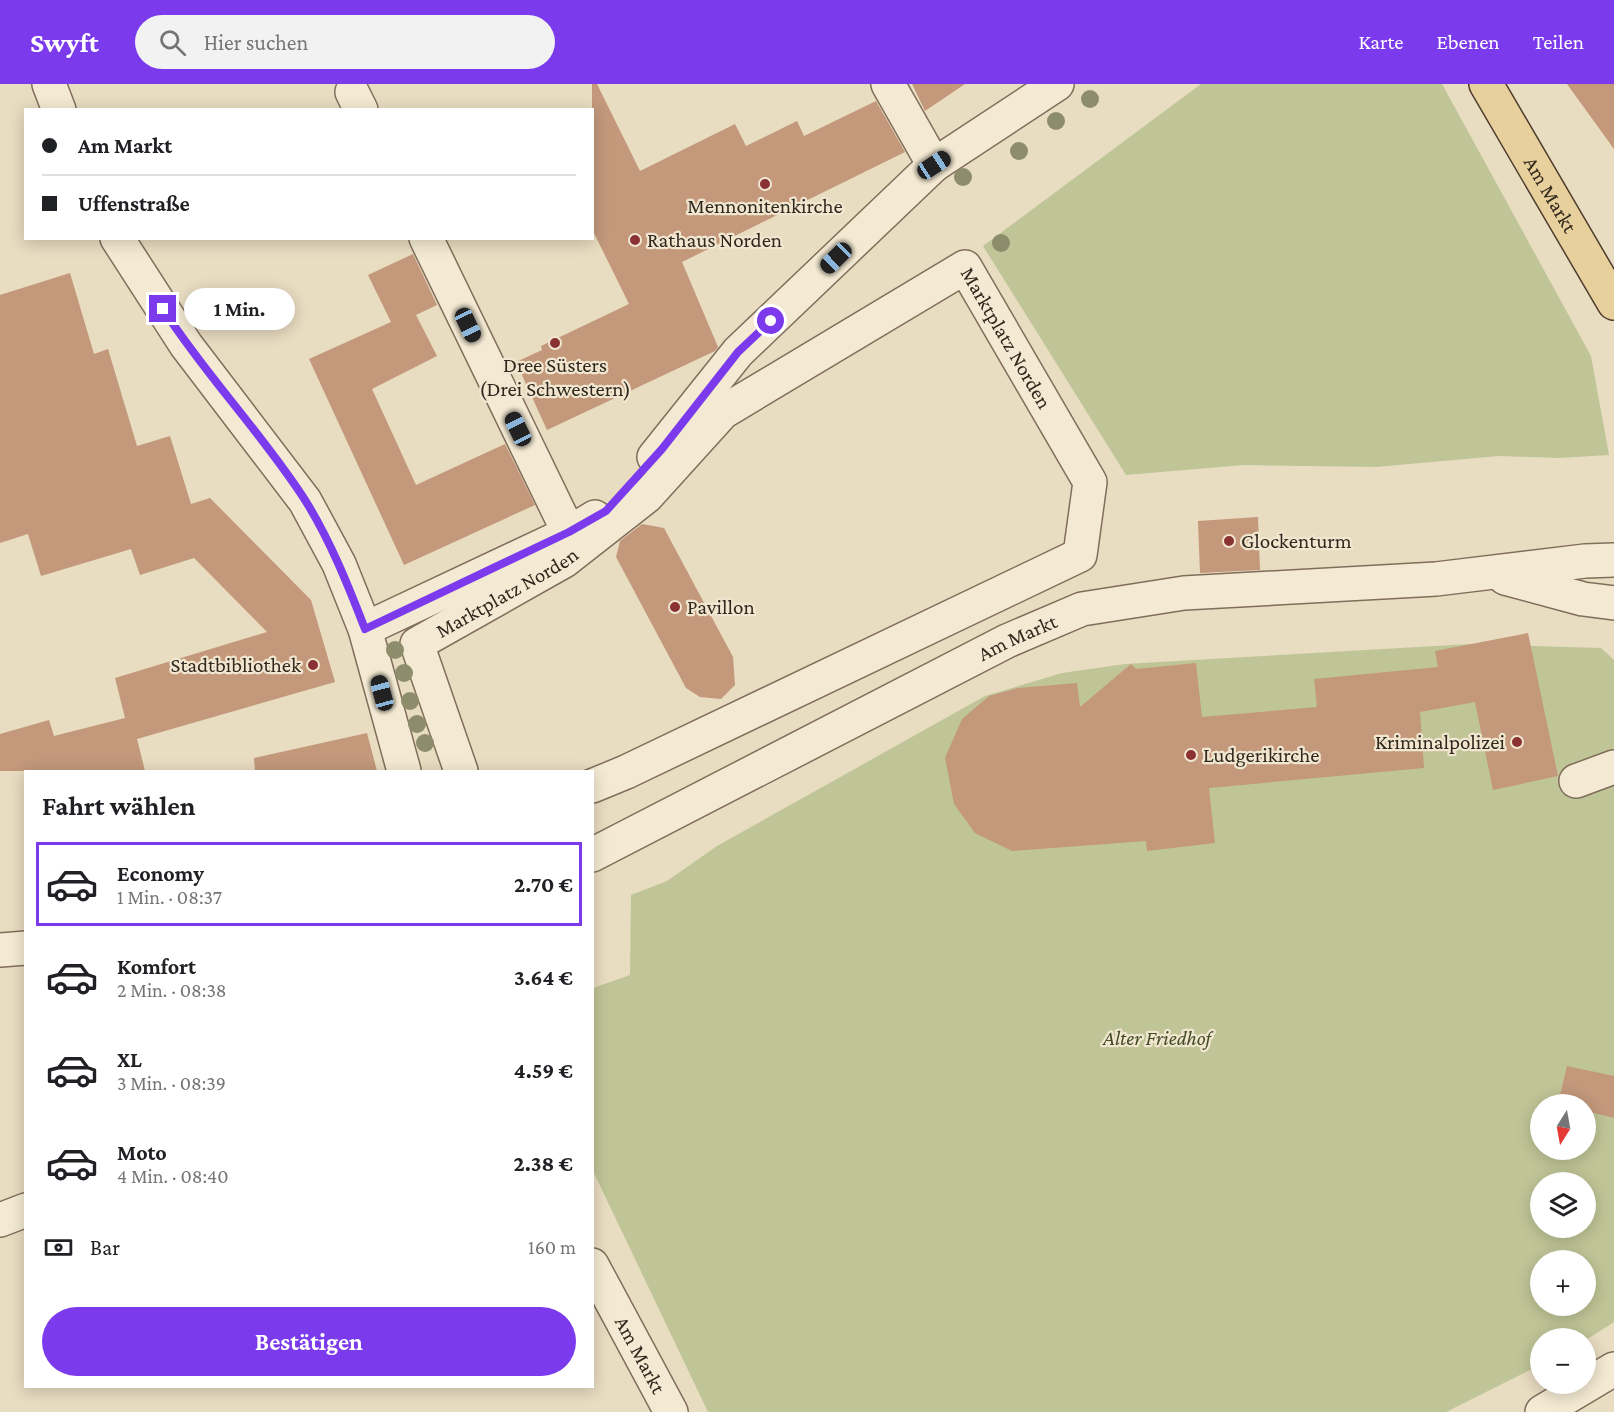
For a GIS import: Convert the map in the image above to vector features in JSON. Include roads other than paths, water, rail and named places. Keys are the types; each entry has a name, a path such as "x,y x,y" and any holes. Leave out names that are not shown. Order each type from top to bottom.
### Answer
{"main road":[{"name":"Am Markt","path":"1486,84 1614,303"}],"street":[{"path":"49,84 58,108"},
{"path":"888,84 934,165"},
{"path":"365,629 569,532 606,511 662,449 738,352 934,165 1057,84"},
{"path":"118,240 186,345 305,501 339,564 365,629 404,770"},
{"path":"427,240 569,532"},
{"name":"Marktplatz Norden","path":"461,770 417,644 564,561 647,496 723,412 965,267 1090,482 1080,555 594,785"},
{"name":"Am Markt","path":"594,854 1007,641 1082,609 1184,593 1489,574 1585,561 1614,560"},
{"name":"Am Markt","path":"1489,574 1583,599 1614,603"},
{"path":"1576,781 1614,767"},
{"path":"0,950 24,948"},
{"path":"0,1220 24,1211"},
{"name":"Am Markt","path":"594,1269 671,1412"},
{"path":"1542,1412 1610,1382"}],"place":[{"name":"Mennonitenkirche","path":"765,184"},
{"name":"Rathaus Norden","path":"635,240"},
{"name":"Dree Süsters (Drei Schwestern)","path":"555,343"},
{"name":"Glockenturm","path":"1229,541"},
{"name":"Pavillon","path":"675,607"},
{"name":"Stadtbibliothek","path":"313,665"},
{"name":"Kriminalpolizei","path":"1517,742"},
{"name":"Ludgerikirche","path":"1191,755"}],"park label":[{"name":"Alter Friedhof","path":"1157,1038"}]}
